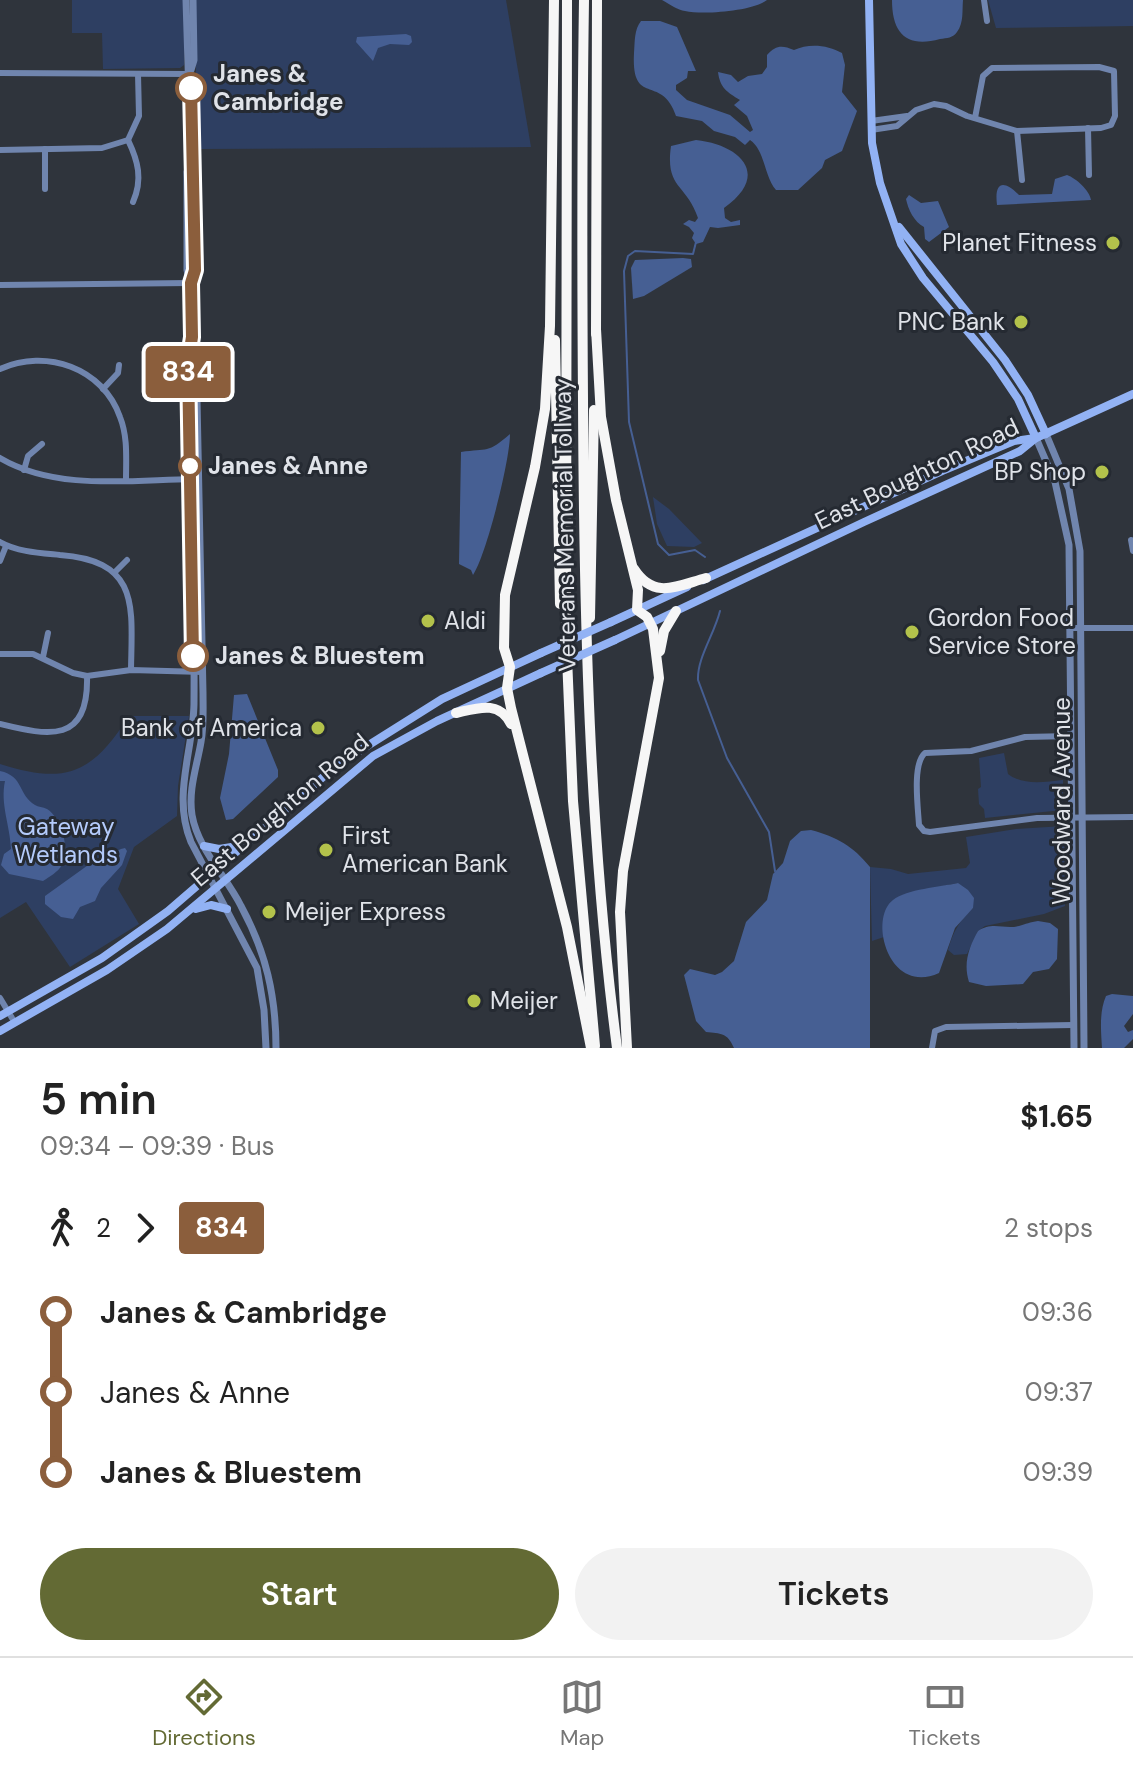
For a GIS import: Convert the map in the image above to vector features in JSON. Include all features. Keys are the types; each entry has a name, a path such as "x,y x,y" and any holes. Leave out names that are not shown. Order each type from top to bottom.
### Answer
{"highway":[{"path":"554,0 553,230 558,572 560,609 566,633"},
{"name":"Veterans Memorial Tollway","path":"567,0 566,633 573,801 593,1048"},
{"name":"Veterans Memorial Tollway","path":"584,0 582,182 586,644 593,799 617,1048"},
{"path":"586,644 591,615 596,329 597,0"},
{"path":"553,230 545,409 535,467 505,595 504,648 510,667 507,688 567,927 593,1048"},
{"path":"596,329 601,417 638,590 637,610 651,623 659,661"},
{"path":"631,564 645,583 654,588 668,588 706,578"},
{"path":"627,1048 620,912 623,871 656,700 664,631 676,611"},
{"path":"456,713 486,706 499,709 507,716 518,736"}],"main road":[{"name":"Woodward Avenue","path":"869,0 871,125 880,183 901,244 993,362 1018,399 1036,438"},
{"name":"Woodward Avenue","path":"896,224 1005,360 1028,395 1046,434"},
{"path":"1036,438 1133,394"},
{"name":"East Boughton Road","path":"4,1013 113,950 168,911 337,765 442,699 864,506 1014,441 1036,438"},
{"name":"East Boughton Road","path":"0,1031 107,970 187,912 363,763 399,741 1020,451 1036,438"},
{"path":"204,846 219,849 244,845"},
{"path":"187,912 211,905 227,909"}],"street":[{"path":"186,0 191,159 187,172 187,270 191,283 192,337 188,351 203,672 203,723 191,797 192,816 204,846 241,906 267,964 273,992 276,1048"},
{"path":"190,74 194,60 193,0"},
{"path":"984,0 987,21"},
{"path":"871,125 897,126 928,105 941,104 975,118 1017,131 1111,125 1115,116 1114,71 1099,67 992,68 983,76 975,118"},
{"path":"0,73 190,74"},
{"path":"0,150 102,148 128,140 139,116 138,74"},
{"path":"1088,128 1089,175"},
{"path":"1017,131 1022,180"},
{"path":"128,140 139,172 138,191 133,202"},
{"path":"45,149 45,189"},
{"path":"0,285 191,283"},
{"path":"0,369 26,361 51,361 81,370 103,389 118,411 124,428 126,480"},
{"path":"103,389 118,373 119,365"},
{"name":"Woodward Avenue","path":"1046,434 1064,475 1077,521 1080,551 1084,1048"},
{"name":"Woodward Avenue","path":"1036,438 1055,482 1069,545 1074,1048"},
{"path":"24,470 28,456 42,444"},
{"path":"0,458 24,470 59,479 194,479"},
{"path":"194,479 193,725 182,810 191,842 257,968 266,1048"},
{"path":"1131,540 1133,551"},
{"path":"0,561 3,544 27,551 87,558 115,572 130,602 131,670"},
{"path":"115,572 127,560"},
{"path":"1070,628 1133,628"},
{"path":"43,657 48,633"},
{"path":"0,654 43,657 62,669 87,676 131,670 203,672"},
{"path":"0,724 35,733 59,733 78,720 83,710 87,676"},
{"path":"1071,736 1025,737 971,751 930,752 921,756 918,766 921,829 946,832 1037,818 1133,817"},
{"path":"0,998 4,1013 15,1023"},
{"path":"932,1048 935,1031 946,1027 1073,1025"}],"green space":[{"path":"72,0 184,0 184,65 180,68 103,69 102,33 72,33"},
{"path":"195,0 506,0 531,147 197,149"},
{"path":"988,0 1133,0 1133,26 996,28"},
{"path":"653,497 702,543 694,547 667,546 657,524"},
{"name":"Gateway Wetlands","path":"129,716 189,716 178,786 177,816 134,847 118,889 139,924 70,967 26,902 0,918 0,764 43,774 75,770 103,751"},
{"path":"1004,753 1008,774 1014,778 1034,782 1063,780 1063,810 985,818 984,809 979,804 979,758"},
{"path":"1064,826 1065,906 1044,914 985,926 978,931 967,954 954,955 948,950 952,938 960,922 973,908 958,883 929,889 896,903 886,910 884,937 872,941 870,867 908,874 966,868 970,863 966,837"}],"shaded area":[{"path":"662,0 767,0 740,9 704,13 682,10"},
{"path":"892,0 963,0 961,25 950,37 910,40 898,30"},
{"path":"641,21 660,21 677,27 696,71 688,71 687,78 676,85 676,90 687,100 730,115 750,132 753,130 747,116 734,105 740,100 725,89 718,72 731,75 738,82 748,76 762,74 767,67 767,55 779,47 794,50 818,46 842,53 845,65 842,92 857,111 842,151 825,160 822,168 798,190 776,190 759,150 750,140 745,145 735,137 714,131 702,121 676,116 663,96 642,86 637,80 634,70 635,44"},
{"path":"411,36 409,45 390,44 378,48 373,61 356,42 357,37"},
{"path":"696,140 726,148 737,155 748,173 746,184 738,196 724,208 725,218 731,222 740,220 740,225 710,227 703,242 696,244 692,238 694,233 683,224 689,220 695,222 698,218 674,178 670,160 671,146"},
{"path":"1067,175 1082,185 1091,200 997,205 997,191 1001,185 1019,195 1052,194 1055,179"},
{"path":"909,195 921,203 938,201 949,227 929,242 925,239 924,227 914,219 908,207 906,199"},
{"path":"691,259 692,267 644,296 633,299 631,268 635,260"},
{"path":"510,434 496,508 473,575 471,570 459,564 461,452 492,447"},
{"path":"247,694 278,770 278,777 233,819 226,820 220,798 229,754 234,695"},
{"path":"0,771 13,777 30,801 47,809 57,819 65,843 65,859 58,870 43,881 9,874 1,865 4,854 11,849 4,798 5,781 0,781"},
{"path":"811,830 844,843 870,867 870,1048 734,1048 726,1036 706,1032 696,1021 684,975 690,969 715,975 734,961 746,922 767,900 773,874 783,863 790,841 801,831"},
{"path":"121,849 127,851 122,865 101,888 95,901 80,907 73,919 61,917 45,904 45,896 91,863"},
{"path":"958,883 974,898 973,908 955,928 939,973 922,977 907,974 896,965 883,938 886,910 893,900 907,893"},
{"path":"1038,921 1050,923 1058,929 1057,959 1049,969 1033,972 1023,984 986,986 969,982 968,955 978,931"},
{"path":"1106,996 1133,996 1133,1014 1124,1026 1128,1032 1133,1030 1133,1039 1124,1048 1102,1048 1102,1008"}],"waterway":[{"path":"696,242 693,254 635,251 628,256 624,271 629,422 658,544 669,555 695,550 705,557"},
{"path":"720,611 700,663 698,680 727,758 769,832 775,871"}],"bus line":[{"name":"834","path":"191,88 195,270 191,283 192,337 188,363 193,656"}],"place":[{"name":"Janes & Cambridge","path":"191,88"},
{"name":"Planet Fitness","path":"1113,243"},
{"name":"PNC Bank","path":"1021,322"},
{"name":"Janes & Anne","path":"190,466"},
{"name":"BP Shop","path":"1102,472"},
{"name":"Aldi","path":"428,621"},
{"name":"Gordon Food Service Store","path":"912,632"},
{"name":"Janes & Bluestem","path":"193,656"},
{"name":"Bank of America","path":"318,728"},
{"name":"First American Bank","path":"326,850"},
{"name":"Meijer Express","path":"269,912"},
{"name":"Meijer","path":"474,1001"}]}
